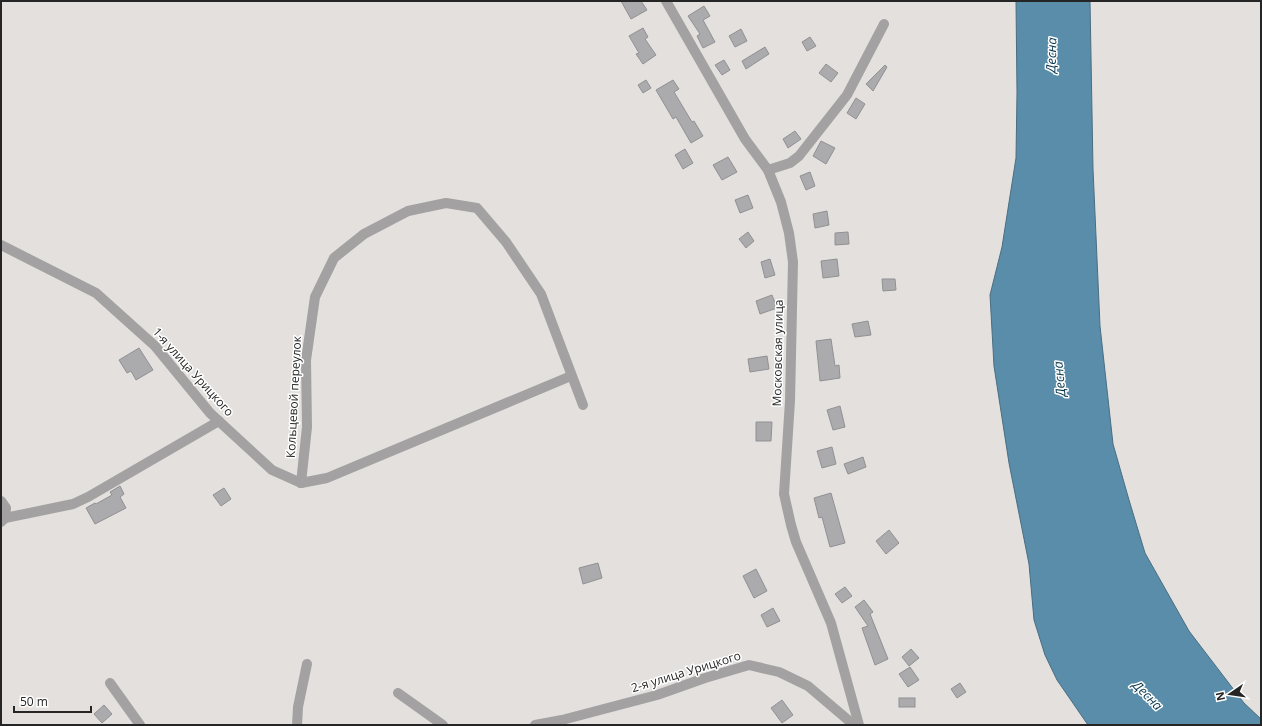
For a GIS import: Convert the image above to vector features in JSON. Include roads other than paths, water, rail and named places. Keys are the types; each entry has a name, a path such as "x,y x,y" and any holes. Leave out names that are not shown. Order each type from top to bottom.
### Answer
{"street":[{"name":"Московская улица","path":"666,1 745,139 768,170 780,202 789,233 793,262 790,401 784,494 796,542 831,623 860,725"},
{"path":"768,170 790,163 799,156 847,95 884,24"},
{"name":"Кольцевой переулок","path":"301,483 308,427 306,360 315,297 334,258 364,234 408,211 446,203 476,208 506,242 541,294 583,405"},
{"name":"1-я улица Урицкого","path":"1,246 96,293 155,346 210,413 272,470 301,483"},
{"path":"301,483 327,478 572,376"},
{"path":"1,501 6,508 3,520 73,504 88,497 219,421"},
{"path":"297,725 298,707 307,664"},
{"name":"2-я улица Урицкого","path":"534,725 562,720 657,696 705,678 749,665 780,672 808,686 854,725"},
{"path":"110,683 140,725"},
{"path":"398,693 443,725"}],"water":[{"name":"Десна","path":"1016,1 1090,1 1093,169 1100,326 1113,444 1145,553 1189,631 1244,703 1261,719 1261,725 1088,725 1057,680 1045,655 1034,620 1029,564 1009,463 994,366 990,295 1002,247 1016,158"}]}
